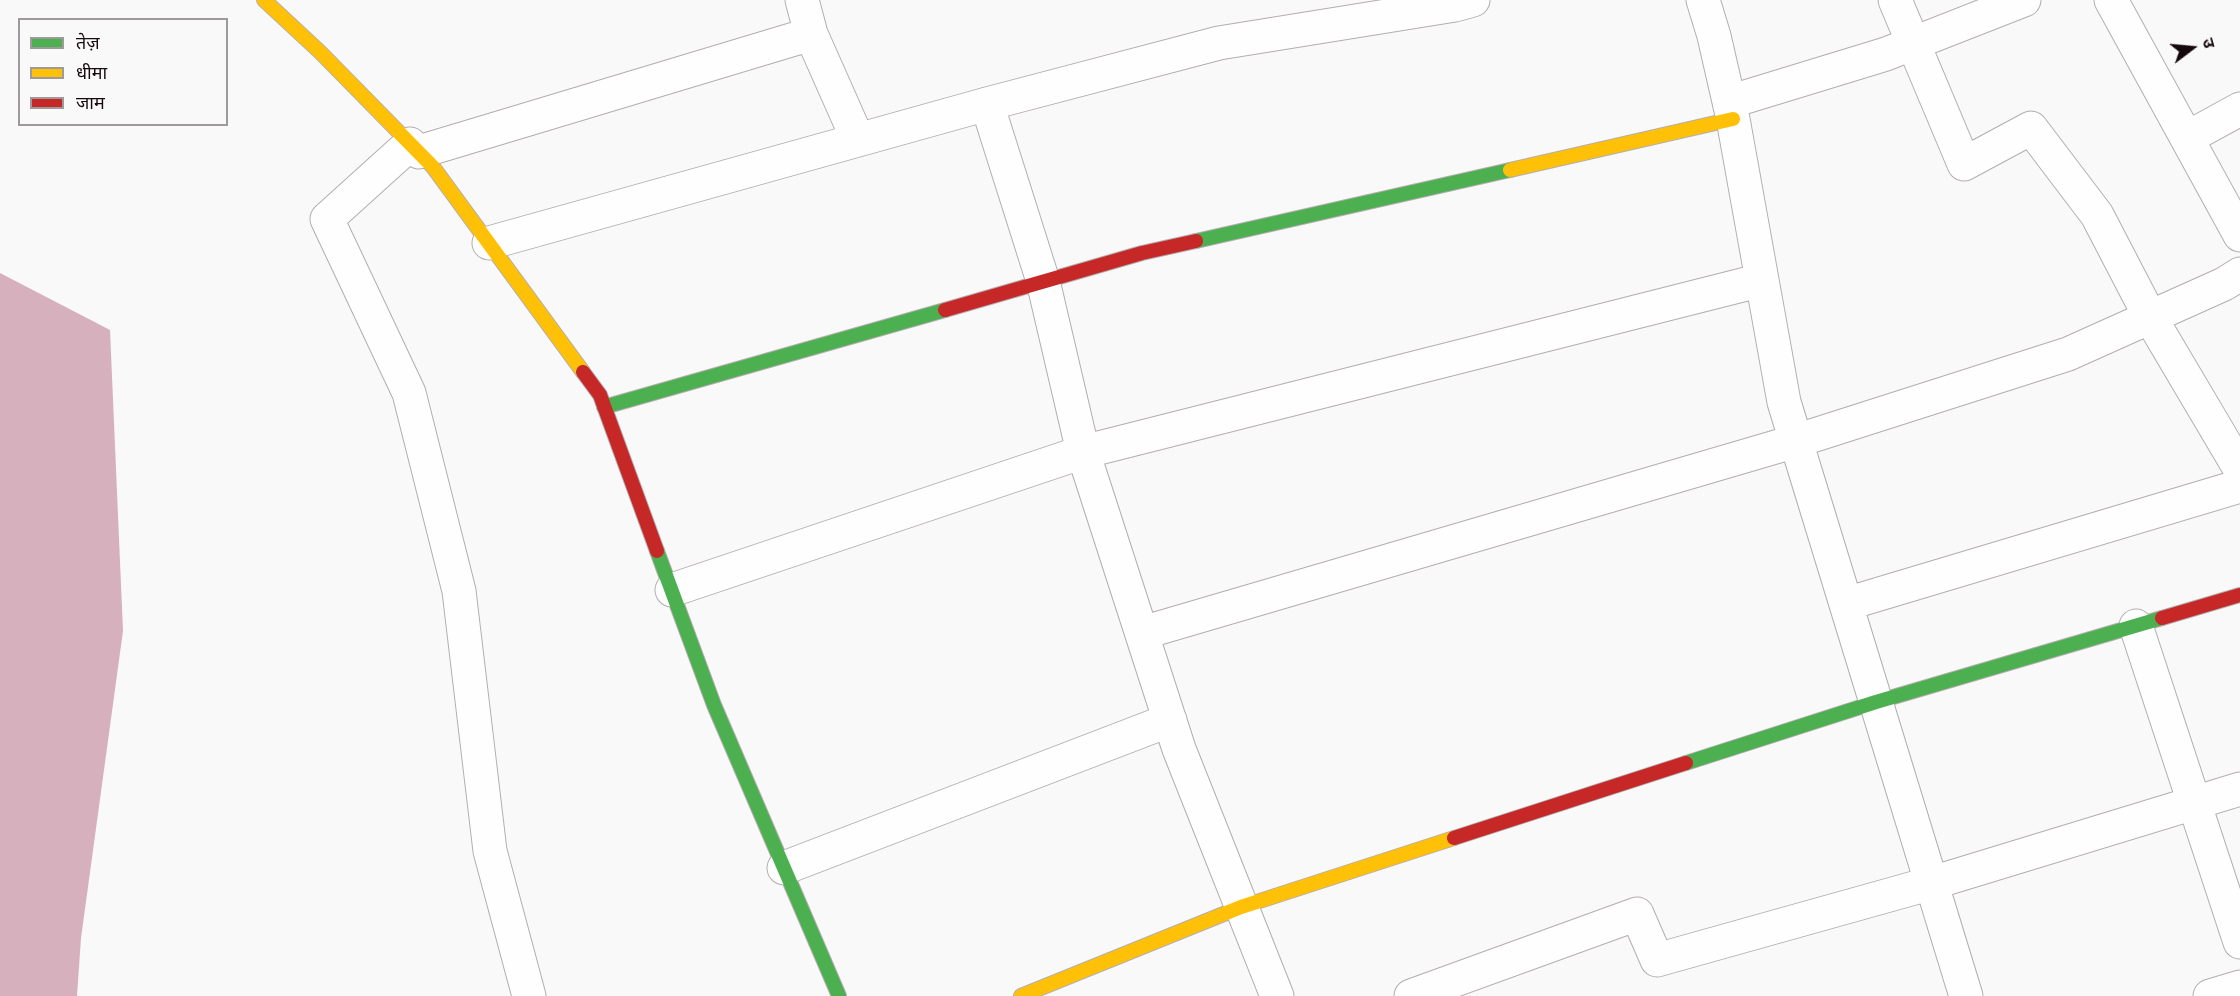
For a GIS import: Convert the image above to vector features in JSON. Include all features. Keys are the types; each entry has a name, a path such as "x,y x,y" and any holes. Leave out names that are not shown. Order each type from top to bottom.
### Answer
{"street":[{"path":"802,0 812,34 858,140"},
{"path":"489,243 987,104 1219,43 1455,5 1473,0"},
{"path":"1703,0 1714,36 1731,111 1784,402 1966,996"},
{"path":"1895,0 1964,164 2031,128 2097,215 2150,317 2240,468"},
{"path":"604,407 1142,253 1731,111 2024,0"},
{"path":"2111,0 2240,235"},
{"path":"274,2 433,167 600,395 714,705 836,995"},
{"path":"529,996 490,851 459,591 409,393 327,219 415,148 812,34"},
{"path":"987,104 1043,281 1083,452 1179,749 1277,996"},
{"path":"2187,138 2240,109"},
{"path":"1142,633 1796,441 2068,354 2240,274"},
{"path":"672,590 1083,452 1762,280"},
{"path":"1846,604 2240,486"},
{"path":"1021,996 1241,907 1876,702 2240,595"},
{"path":"2136,626 2240,942"},
{"path":"784,868 1170,720"},
{"path":"1412,996 1637,914 1657,960 1932,883 2240,789"},
{"path":"2210,996 2240,987"}],"shaded area":[{"path":"0,273 110,330 123,631 81,938 77,996 0,996"}],"traffic: fast":[{"path":"1196,241 1510,170"},
{"path":"604,407 945,310"},
{"path":"657,551 714,705 839,996"},
{"path":"1686,763 1876,702 2162,618"}],"traffic: slow":[{"path":"264,0 320,52 433,167 583,372"},
{"path":"1510,170 1733,119"},
{"path":"1021,996 1241,907 1454,838"}],"traffic: jam":[{"path":"945,310 1142,253 1196,241"},
{"path":"583,372 600,395 657,551"},
{"path":"2162,618 2240,595"},
{"path":"1454,838 1686,763"}]}
